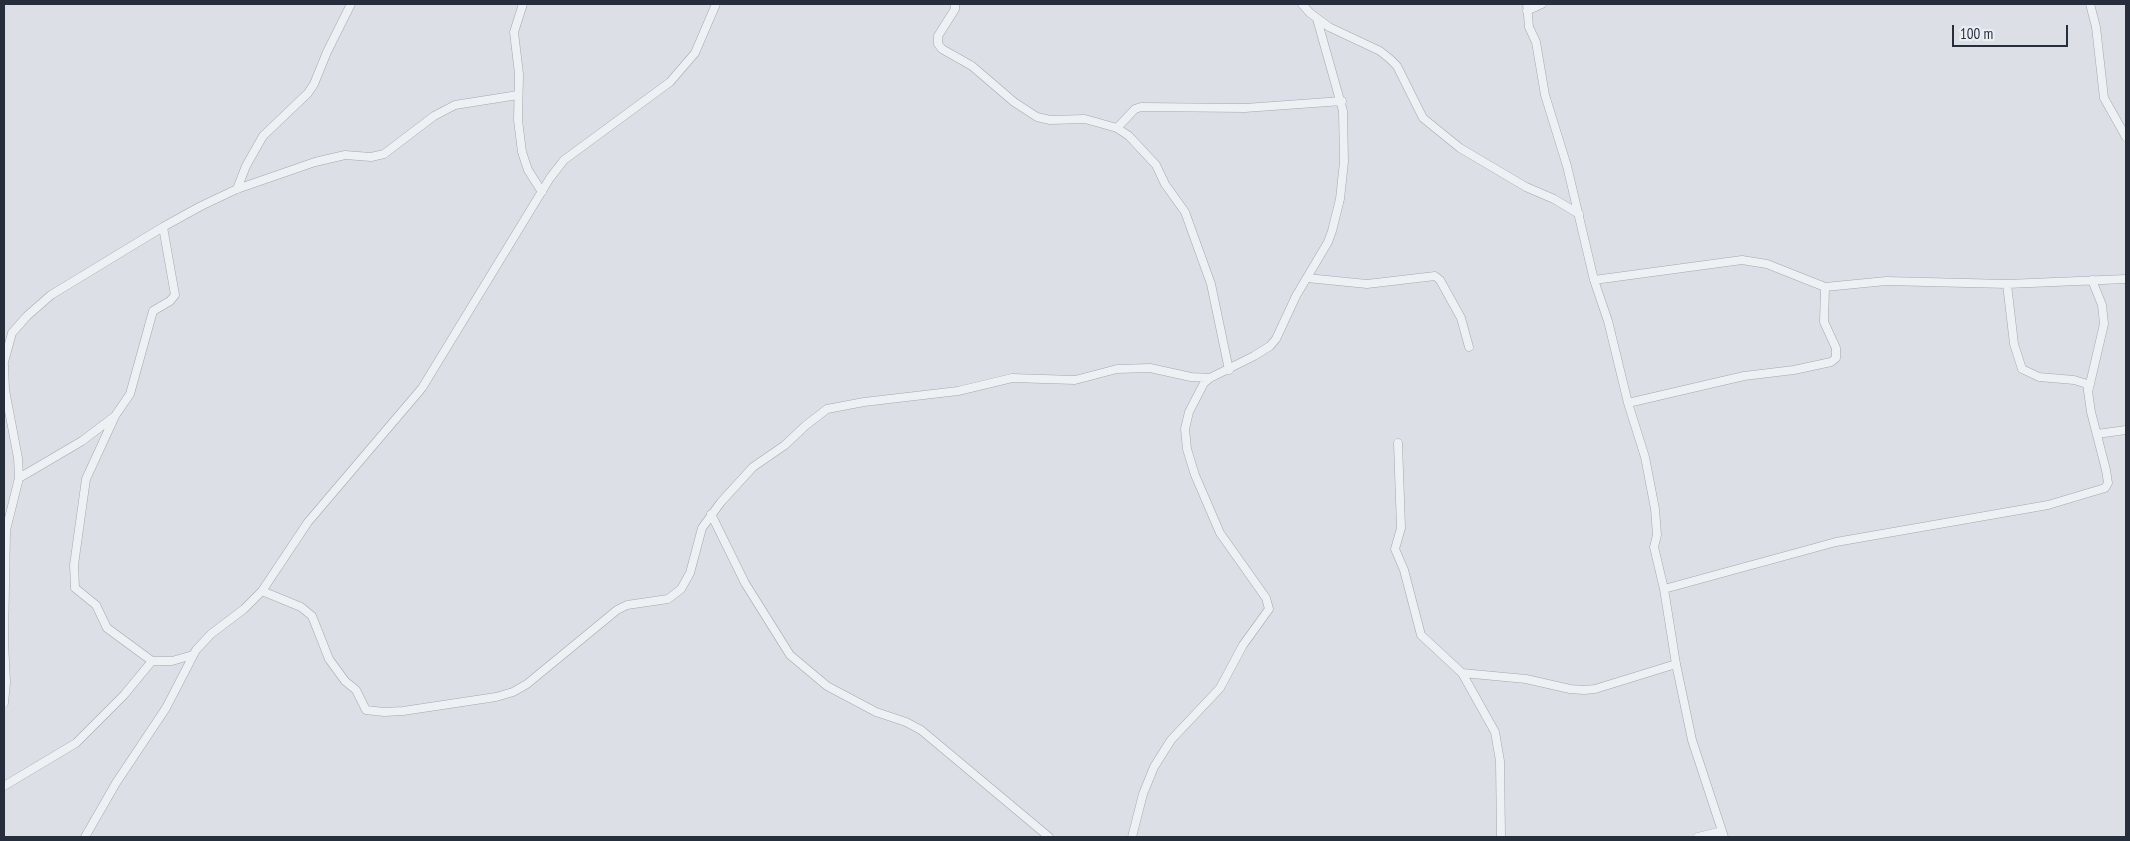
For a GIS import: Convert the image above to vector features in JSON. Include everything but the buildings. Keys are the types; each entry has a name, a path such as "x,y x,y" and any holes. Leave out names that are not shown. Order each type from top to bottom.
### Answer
{"street":[{"path":"237,189 246,166 263,136 308,93 314,84 327,52 351,4"},
{"path":"523,4 514,32 519,74 518,95 522,152 528,170 542,192"},
{"path":"85,837 116,783 166,708 193,655 211,634 244,609 262,591 308,522 422,388 542,192 564,160 670,82 695,53 716,4"},
{"path":"954,4 955,9 938,36 938,44 942,49 972,66 1014,102 1037,117 1050,120 1085,119 1117,128 1129,136 1156,165 1185,212 1215,297 1229,370"},
{"path":"1302,4 1317,19 1380,51 1390,59 1397,66 1423,118 1460,148 1526,187 1554,198 1579,214"},
{"path":"1542,4 1527,7 1529,27 1536,42 1545,95 1567,166 1594,280 1608,321 1628,403 1645,456 1655,509 1657,535 1654,547 1664,589 1676,664 1692,740 1724,834 1698,837"},
{"path":"2090,4 2096,27 2104,98 2126,137"},
{"path":"262,591 301,607 312,616 329,659 345,682 356,690 366,710 384,712 403,711 488,698 514,692 527,684 616,610 627,605 668,599 674,596 681,589 690,573 702,528 711,514 753,467 785,445 804,426 828,409 878,400 958,391 1006,379 1075,380 1117,369 1150,368 1191,377 1210,378 1229,370 1270,346 1282,327 1292,302 1328,242 1340,199 1344,162 1342,101 1317,19"},
{"path":"4,338 12,334 27,316 51,295 163,226 237,189 331,157 345,155 371,157 384,154 445,109 471,102 518,95"},
{"path":"1117,128 1135,109 1141,107 1245,108 1342,101"},
{"path":"163,226 175,294 170,301 153,311 130,394 115,416 86,480 73,579 75,588 96,605 107,628 152,661 172,661 193,655"},
{"path":"1594,280 1742,260 1767,264 1825,287 1886,281 2007,284 2126,279"},
{"path":"1307,278 1367,284 1434,276 1440,280 1461,318 1468,347"},
{"path":"1664,589 1836,542 2031,508 2069,500 2103,489 2107,486 2108,480 2091,412 2088,388 2104,324 2102,305 2092,280"},
{"path":"2007,284 2014,344 2022,369 2039,377 2084,382 2088,388"},
{"path":"1628,403 1736,378 1831,362 1836,358 1836,348 1824,322 1825,287"},
{"path":"4,703 6,682 4,642 6,530 18,478 18,458 5,390 4,363 12,334"},
{"path":"1191,377 1199,392"},
{"path":"1132,837 1142,794 1154,767 1176,734 1220,688 1243,645 1269,609 1266,598 1220,533 1187,449 1187,419 1199,392 1210,378"},
{"path":"18,478 82,441 115,416"},
{"path":"2097,434 2126,430"},
{"path":"1398,443 1401,528 1396,549 1402,564 1421,634 1462,673 1487,717 1498,743 1501,837"},
{"path":"711,514 745,583 790,655 827,686 876,712 914,725 1049,837"},
{"path":"4,786 76,743 124,695 152,661"},
{"path":"1462,673 1526,680 1584,690 1595,689 1676,664"}]}
